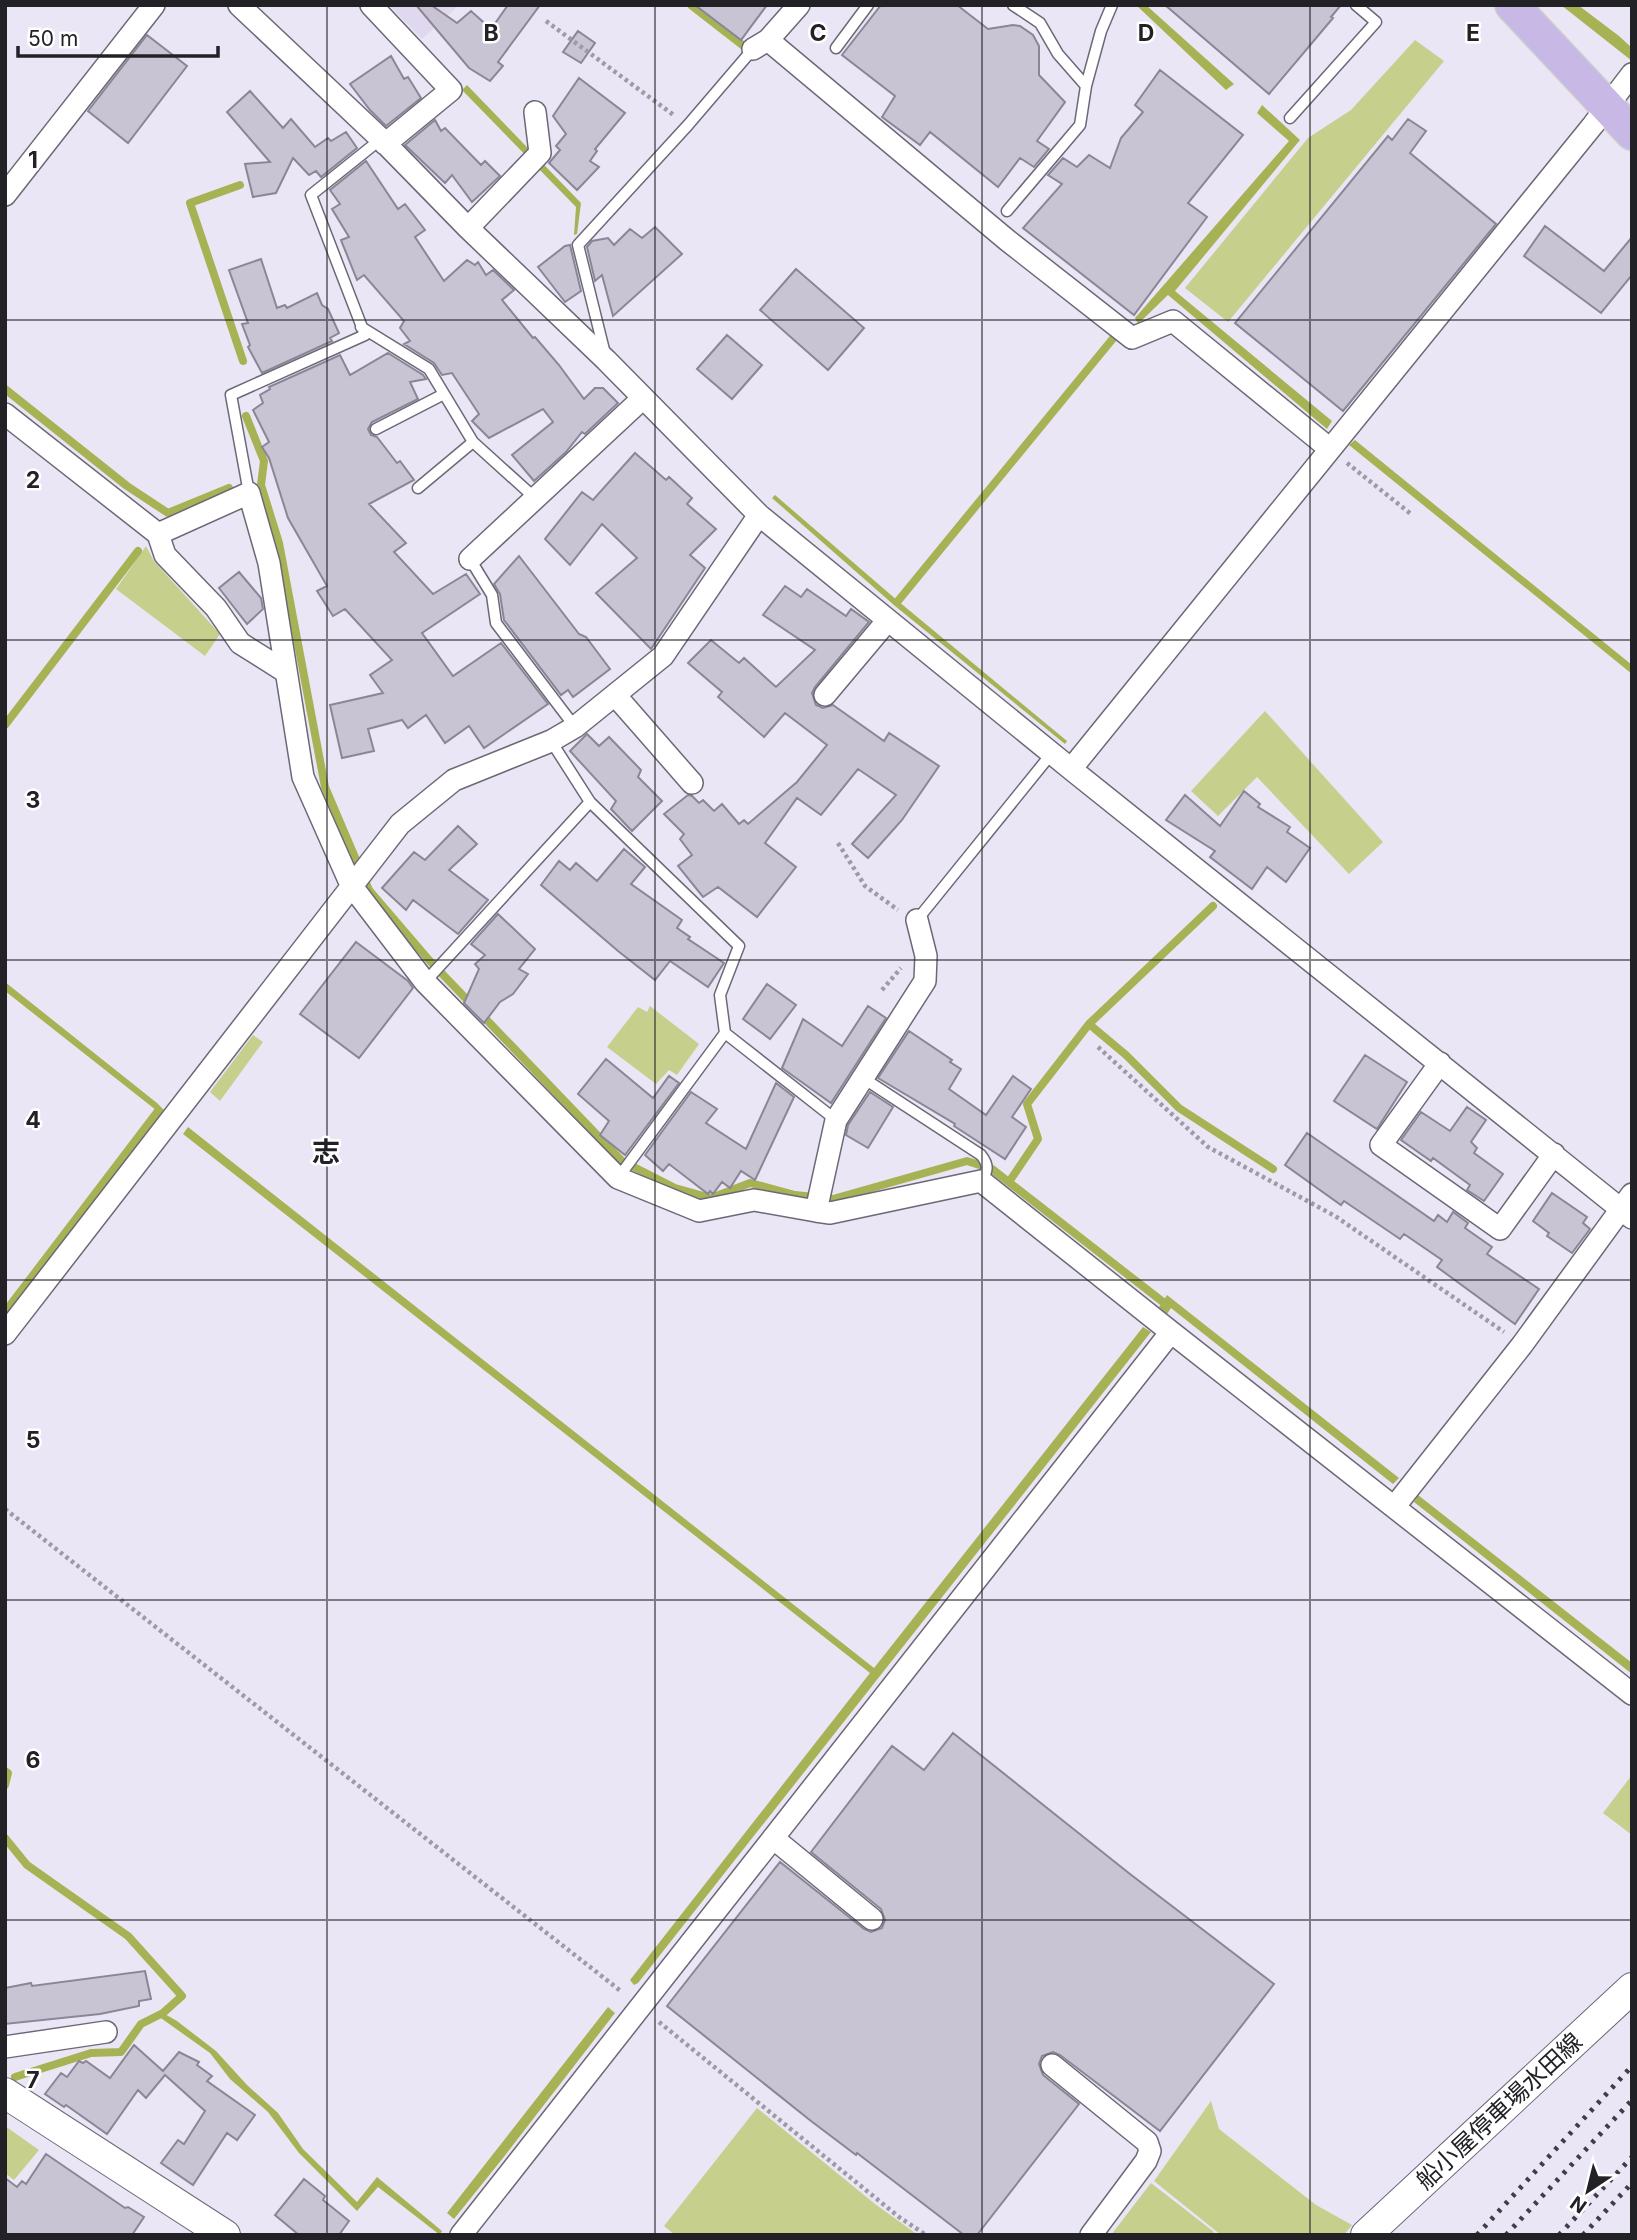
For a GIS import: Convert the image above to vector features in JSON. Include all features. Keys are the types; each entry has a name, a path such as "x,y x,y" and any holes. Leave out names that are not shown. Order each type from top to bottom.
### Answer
{"main road":[{"path":"1512,5 1632,133"},
{"name":"船小屋停車場水田線","path":"1366,2235 1632,1988"},
{"path":"5,2093 225,2235"}],"street":[{"path":"5,195 154,5"},
{"path":"239,5 607,360 758,515 1071,769 1554,1154 1628,1207 1395,1507"},
{"path":"371,5 452,90 383,141"},
{"path":"798,6 761,44 1132,338 1173,321 1330,449"},
{"path":"1071,769 1632,75"},
{"path":"468,228 540,153 535,112"},
{"path":"470,559 643,398"},
{"path":"5,414 158,534 165,555 216,608 240,643 286,672"},
{"path":"158,534 249,493 269,563 303,777 351,886 425,982 618,1178 699,1211 754,1199 830,1213 981,1181 1632,1694"},
{"path":"5,1334 400,824 454,780 551,741 575,727 663,656 758,515"},
{"path":"825,695 888,620"},
{"path":"615,695 692,783"},
{"path":"816,1211 836,1120 925,981 926,956 917,920"},
{"path":"1440,1063 1381,1145 1500,1229 1554,1154"},
{"path":"461,2235 1171,1332"},
{"path":"774,1838 872,1919"},
{"path":"5,2047 106,2032"},
{"path":"1052,2065 1147,2142 1150,2151 1146,2161 1091,2235"}],"lane":[{"path":"836,48 868,5"},
{"path":"1013,5 1040,23 1058,54 1086,86"},
{"path":"1007,211 1080,125 1086,86 1101,31 1112,5"},
{"path":"1290,118 1376,22 1356,5"},
{"path":"607,360 578,245 761,44"},
{"path":"249,493 231,395 365,335 311,195 383,141"},
{"path":"361,327 429,369 473,442 536,498"},
{"path":"376,429 444,394"},
{"path":"418,488 473,442"},
{"path":"470,559 492,595 496,623 575,727"},
{"path":"551,741 590,802 739,946 720,995 725,1033 618,1178"},
{"path":"917,920 1052,753"},
{"path":"425,982 590,802"},
{"path":"725,1033 836,1120"},
{"path":"863,1078 981,1155 987,1162 987,1172 981,1181"}],"path":[{"path":"546,21 688,125"},
{"path":"1330,449 1411,514"},
{"path":"838,843 865,886 906,917 917,920"},
{"path":"1098,1047 1208,1147 1335,1216 1522,1345"},
{"path":"5,1509 641,2007 899,2217 926,2235"}],"shaded area":[{"path":"389,5 459,5 422,39"},
{"path":"1136,5 1146,5 1234,84 1226,90"},
{"path":"1561,5 1578,5 1619,36 1632,48 1632,61"},
{"path":"1415,40 1444,61 1228,322 1185,288 1308,138 1351,110"},
{"path":"467,85 581,203 577,234 574,235 576,207 462,90"},
{"path":"1262,105 1300,140 1175,291 1332,421 1327,429 1168,295 1138,324 1135,318 1289,141 1257,113"},
{"path":"1355,440 1632,665 1632,674 1349,445"},
{"path":"775,495 1067,741 1065,744 895,606 772,498"},
{"path":"146,546 154,561 220,634 205,656 116,589"},
{"path":"1265,711 1383,842 1349,874 1257,777 1218,816 1191,791"},
{"path":"5,982 157,1103 164,1110 161,1114 5,991"},
{"path":"650,1006 699,1044 677,1075 669,1070 656,1084 607,1047 638,1007 647,1012"},
{"path":"253,1035 263,1042 220,1101 210,1092"},
{"path":"188,1127 874,1668 1143,1327 1151,1332 634,1985 630,1980 870,1673 183,1134"},
{"path":"1167,1295 1399,1478 1393,1484 1171,1308 1167,1314 1159,1307"},
{"path":"1418,1495 1632,1663 1632,1674 1414,1502"},
{"path":"1632,1775 1632,1835 1603,1813"},
{"path":"608,2007 615,2013 454,2219 447,2213"},
{"path":"163,2013 216,2051 247,2085 278,2113 303,2149 357,2202 377,2177 442,2231 440,2235 378,2187 357,2211 299,2153 268,2112 230,2079 210,2053 158,2016"},
{"path":"1211,2101 1219,2129 1316,2205 1352,2225 1344,2235 1221,2235 1154,2181"},
{"path":"757,2108 875,2204 918,2235 675,2235 664,2226"},
{"path":"5,2126 39,2150 14,2180 5,2173"},
{"path":"1151,2183 1214,2232 1212,2235 1111,2235"}],"building":[{"path":"416,5 431,5 457,23 471,11 491,29 508,5 540,5 498,62 503,66 490,81 469,68"},
{"path":"695,5 767,5 741,40"},
{"path":"881,5 957,5 988,29 1013,25 1020,26 1033,35 1039,46 1039,75 1065,102 1037,141 1049,149 1034,167 1020,158 998,187 930,132 920,145 882,117 895,96 842,55"},
{"path":"1165,5 1341,5 1269,94"},
{"path":"578,31 595,43 581,63 563,52"},
{"path":"147,35 187,66 128,143 88,111"},
{"path":"391,56 404,79 408,77 421,98 386,126 350,84"},
{"path":"1160,70 1243,135 1188,203 1207,217 1134,315 1023,228 1062,184 1048,175 1063,158 1077,167 1089,155 1110,168 1121,138 1143,112 1135,105"},
{"path":"579,78 625,113 595,149 597,151 590,161 599,167 577,190 549,163 560,150 556,146 566,134 553,116"},
{"path":"250,91 283,128 291,119 315,147 328,138 331,141 346,132 357,148 321,177 316,171 309,175 293,158 276,193 253,197 245,164 270,162 227,112"},
{"path":"1408,119 1426,131 1410,153 1496,224 1343,411 1235,323 1388,136 1392,140"},
{"path":"435,120 441,131 445,128 481,165 485,161 500,176 472,202 452,175 445,183 405,145"},
{"path":"366,161 398,209 405,204 425,230 415,237 444,281 467,260 475,265 478,262 486,275 493,270 514,290 502,300 559,365 584,399 595,388 603,388 618,403 585,434 582,432 566,452 534,481 512,455 553,422 543,409 489,438 472,421 479,414 452,373 442,375 434,363 404,344 410,341 400,328 404,321 364,275 357,280 341,240 349,237 332,209 340,204 330,190"},
{"path":"1545,226 1604,271 1632,237 1632,275 1601,313 1524,256"},
{"path":"655,227 682,254 613,316 602,275 595,281 587,247 592,241 608,238 614,245 630,229 642,238"},
{"path":"570,245 581,291 565,302 538,267"},
{"path":"261,259 277,308 285,305 287,308 317,293 339,333 330,338 332,341 262,373 248,347 250,345 242,324 248,323 229,270"},
{"path":"796,269 864,328 828,370 760,310"},
{"path":"727,335 762,365 732,399 697,369"},
{"path":"388,353 426,379 410,382 418,399 372,422 368,429 397,463 400,461 414,480 369,504 406,543 394,552 433,594 466,574 480,594 422,633 453,676 501,643 548,704 484,748 469,726 445,743 426,715 408,728 402,720 368,729 374,751 342,758 330,705 383,693 370,675 392,660 345,609 333,616 317,591 327,586 288,518 269,458 262,447 269,442 253,410 263,403 260,395 270,389 269,387 340,355 350,375"},
{"path":"635,453 666,480 669,477 692,498 687,504 716,529 690,555 705,568 651,649 596,593 637,558 602,524 570,565 545,539 582,492 593,500"},
{"path":"519,556 579,634 586,637 610,669 573,697 568,690 561,695 504,620 500,594 494,584"},
{"path":"239,572 261,598 263,609 247,624 219,588"},
{"path":"785,586 801,597 807,589 846,616 851,609 869,622 815,687 812,693 816,705 823,708 833,705 884,741 889,733 939,766 902,820 868,858 852,844 896,795 858,769 821,815 797,798 765,843 796,867 757,917 718,887 703,897 678,866 692,855 680,839 684,834 664,814 688,795 699,803 703,800 714,811 722,804 739,824 744,820 748,824 797,782 827,745 785,713 764,737 718,697 722,692 688,663 711,640 739,663 744,658 776,687 815,650 763,615"},
{"path":"587,734 599,746 609,737 641,770 638,777 662,801 632,831 611,809 616,801 570,751"},
{"path":"1244,791 1260,804 1258,807 1290,827 1287,832 1310,848 1286,882 1267,867 1252,889 1210,857 1215,851 1166,820 1185,795 1220,826"},
{"path":"458,826 477,844 449,870 488,900 458,934 413,900 406,910 382,888 414,852 425,860"},
{"path":"624,849 645,867 631,884 682,920 677,928 690,937 688,939 724,963 708,987 670,961 655,980 541,885 559,861 570,870 576,863 597,881"},
{"path":"498,914 535,949 519,969 528,974 513,994 500,1002 484,1023 464,1003 479,969 475,964 485,955 471,944"},
{"path":"356,942 408,981 413,988 359,1058 300,1014"},
{"path":"767,984 796,1005 770,1039 743,1019"},
{"path":"868,1006 886,1018 831,1103 782,1068 803,1019 842,1046"},
{"path":"909,1031 961,1069 949,1089 986,1115 1013,1076 1031,1089 1012,1117 1026,1127 1005,1159 954,1126 955,1124 878,1078"},
{"path":"1365,1055 1407,1082 1377,1129 1334,1101"},
{"path":"606,1059 653,1098 669,1076 679,1083 625,1155 600,1135 609,1121 578,1094"},
{"path":"776,1083 794,1097 755,1180 741,1171 730,1188 722,1182 713,1194 710,1191 708,1194 669,1164 663,1171 645,1155 691,1092 717,1109 706,1123 746,1149"},
{"path":"870,1092 893,1107 868,1148 846,1135 848,1125"},
{"path":"1467,1107 1486,1120 1471,1142 1477,1148 1474,1153 1503,1174 1484,1201 1467,1190 1470,1185 1433,1158 1431,1161 1401,1140 1421,1112 1450,1131"},
{"path":"1307,1133 1434,1221 1438,1215 1447,1222 1453,1212 1468,1223 1465,1228 1492,1247 1487,1254 1539,1289 1515,1324 1437,1267 1442,1260 1404,1234 1400,1239 1344,1201 1341,1205 1285,1165"},
{"path":"1552,1193 1587,1217 1583,1223 1590,1229 1572,1253 1547,1236 1549,1233 1533,1221"},
{"path":"953,1733 1274,1984 1160,2131 1060,2055 1053,2052 1042,2056 1039,2064 1043,2075 1079,2104 977,2235 964,2235 811,2121 667,2006 780,1862 864,1929 871,1932 882,1928 885,1920 881,1909 811,1852 892,1746 924,1770"},
{"path":"145,1971 151,1999 139,2001 139,2006 100,2014 5,2024 5,1988"},
{"path":"134,2045 163,2071 179,2052 199,2062 197,2065 212,2076 207,2081 255,2115 237,2140 227,2133 193,2185 161,2163 178,2140 184,2144 205,2111 165,2075 146,2098 138,2090 107,2134 66,2105 64,2107 45,2094 61,2073 67,2077 79,2061 86,2061 110,2078"},
{"path":"46,2154 125,2208 128,2207 144,2217 132,2235 5,2235 5,2178 17,2187 22,2181 26,2184"},
{"path":"304,2179 325,2196 323,2200 349,2221 339,2235 299,2235 275,2215"}],"waterway":[{"path":"691,5 745,47"},
{"path":"240,185 190,203 243,361"},
{"path":"898,601 1115,336"},
{"path":"5,389 127,486 168,513 229,488"},
{"path":"246,416 264,461 261,485 279,543 325,787 369,890 472,1005"},
{"path":"5,725 138,551"},
{"path":"1009,1182 1038,1139 1027,1104 1089,1024 1213,906"},
{"path":"481,1014 622,1161 675,1188 711,1198 750,1183 795,1195 833,1199 967,1161 992,1169 1163,1302"},
{"path":"1089,1024 1126,1055 1179,1108 1273,1169"},
{"path":"5,1312 158,1111"},
{"path":"5,1771 8,1773 5,1785"},
{"path":"5,1838 27,1865 128,1936 182,1996 163,2013 141,2024 121,2052 91,2053 15,2077"}],"railway":[{"path":"1477,2235 1632,2066"},
{"path":"1506,2235 1632,2100"},
{"path":"1559,2235 1632,2157"},
{"path":"1583,2235 1632,2183"}],"district":[{"name":"志","path":"326,1152"}]}
